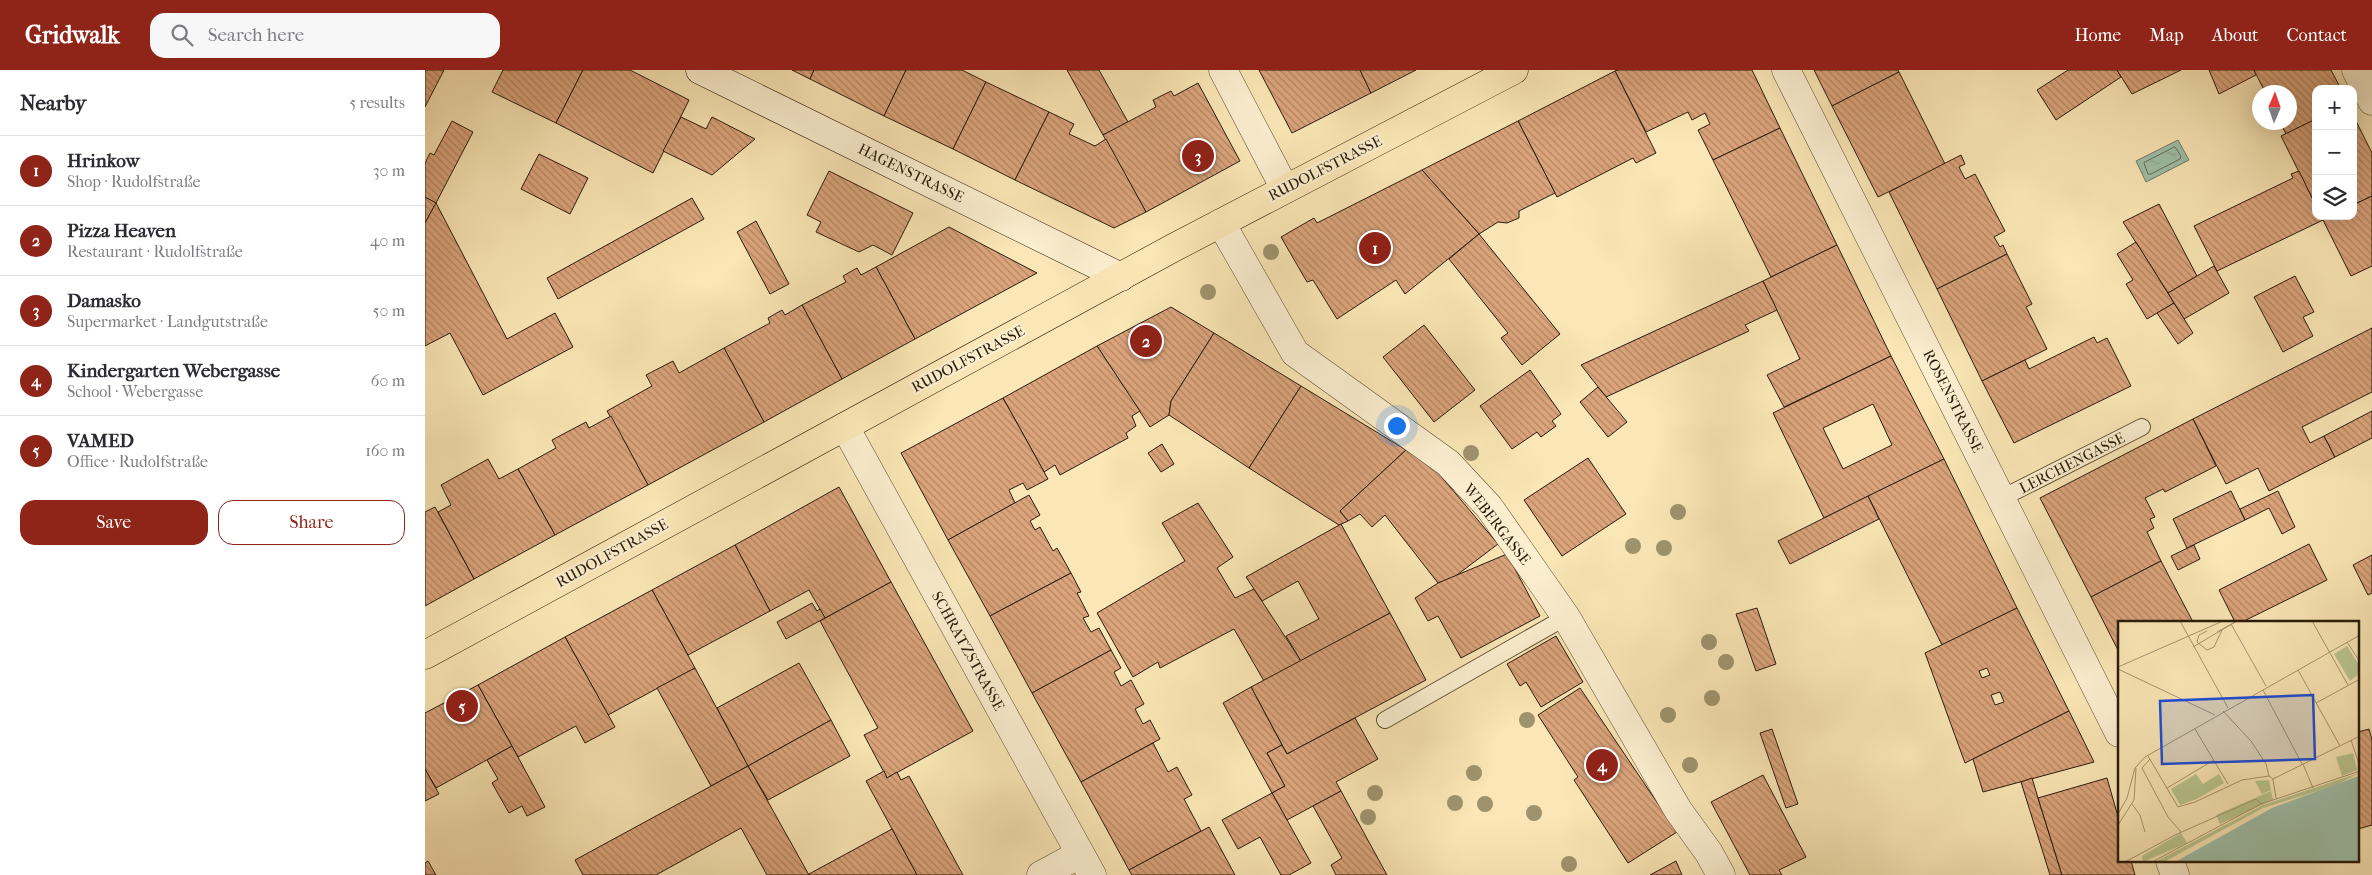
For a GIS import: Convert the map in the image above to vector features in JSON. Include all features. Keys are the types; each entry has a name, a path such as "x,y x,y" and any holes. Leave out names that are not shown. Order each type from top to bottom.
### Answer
{"main road":[{"name":"RUDOLFSTRASSE","path":"425,655 1285,188 1514,70"}],"street":[{"name":"HAGENSTRASSE","path":"700,70 1121,277"},
{"path":"1223,70 1285,188"},
{"name":"ROSENSTRASSE","path":"1786,70 2118,731"},
{"path":"2356,70 2372,101"},
{"name":"WEBERGASSE","path":"1221,223 1295,353 1448,463 1489,507 1566,617 1678,810 1709,853 1721,875"},
{"name":"SCHRATZSTRASSE","path":"845,426 1086,865"},
{"path":"2170,862 2175,875"},
{"path":"1041,875 1086,865"}],"lane":[{"name":"LERCHENGASSE","path":"2002,498 2143,427"},
{"path":"1385,720 1566,617"}],"water":[{"path":"2178,140 2189,160 2146,182 2136,161"}],"building":[{"path":"425,70 444,70 425,107"},
{"path":"503,70 583,70 556,123 492,92"},
{"path":"583,70 630,70 689,100 653,173 556,123"},
{"path":"792,70 814,70 810,79"},
{"path":"814,70 906,70 884,116 810,79"},
{"path":"906,70 962,70 986,82 953,149 884,116"},
{"path":"1067,70 1099,70 1128,122 1103,135"},
{"path":"1259,70 1360,70 1371,93 1292,133"},
{"path":"1360,70 1416,70 1371,93"},
{"path":"1752,70 1780,128 1713,160 1698,130 1710,124 1705,113 1692,120 1688,112 1646,132 1615,71"},
{"path":"1814,70 1898,70 1899,72 1832,106"},
{"path":"2068,70 2117,70 2121,77 2056,120 2037,90"},
{"path":"2117,70 2181,70 2132,94"},
{"path":"2209,70 2254,70 2256,75 2219,94"},
{"path":"2254,70 2331,70 2339,85 2312,85 2312,121 2297,128 2297,85 2262,85"},
{"path":"1615,71 1656,153 1636,163 1633,158 1557,197 1518,121"},
{"path":"1899,72 1945,164 1878,197 1832,106"},
{"path":"986,82 1049,112 1015,180 953,149"},
{"path":"1198,83 1240,161 1146,212 1103,135 1156,107 1153,100 1171,91 1174,96"},
{"path":"1049,112 1074,124 1069,134 1095,146 1106,139 1146,212 1114,228 1015,180"},
{"path":"681,117 706,129 712,117 755,139 712,175 663,151"},
{"path":"452,121 473,132 436,203 425,197 425,163 430,153 434,155"},
{"path":"1518,121 1555,193 1519,211 1519,218 1507,223 1498,222 1479,234 1422,170"},
{"path":"2312,121 2312,198 2281,136 2297,130 2297,128"},
{"path":"2357,123 2372,153 2372,196 2357,203"},
{"path":"1780,128 1837,245 1771,277 1713,160"},
{"path":"2284,130 2294,130 2286,134"},
{"path":"539,154 588,178 570,214 521,189"},
{"path":"1961,155 1965,164 1959,167 1965,179 1975,174 2005,231 1994,237 2000,247 2003,245 2007,254 1937,289 1889,192"},
{"path":"1422,170 1479,234 1405,294 1396,280 1337,319 1313,280 1307,282 1281,237 1314,218 1317,223"},
{"path":"829,171 913,213 892,255 873,245 859,252 816,232 821,222 807,215"},
{"path":"2299,171 2312,198 2312,220 2323,220 2217,271 2194,226 2293,178 2291,174"},
{"path":"2372,196 2372,266 2351,276 2323,220 2357,220 2357,203"},
{"path":"425,197 436,203 425,223"},
{"path":"692,198 704,219 558,299 547,278"},
{"path":"436,203 507,339 555,313 573,347 483,395 450,333 425,346 425,223"},
{"path":"2159,204 2197,276 2168,293 2123,222"},
{"path":"756,221 789,284 770,294 737,232"},
{"path":"949,227 1037,273 915,339 876,267"},
{"path":"1479,234 1560,334 1522,365 1501,338 1508,333 1449,259"},
{"path":"2136,242 2174,303 2147,319 2126,284 2133,280 2117,254"},
{"path":"1837,245 1891,356 1784,407 1767,375 1800,359 1763,281"},
{"path":"2007,254 2032,304 2026,307 2047,349 1982,381 1937,289"},
{"path":"2214,266 2229,293 2184,319 2168,293"},
{"path":"876,267 915,339 842,379 802,305 846,282 843,276 857,268 861,275"},
{"path":"2295,276 2314,312 2303,317 2313,336 2283,352 2254,297"},
{"path":"1763,281 1777,310 1745,325 1749,331 1606,397 1581,365"},
{"path":"2174,303 2193,333 2178,344 2157,313"},
{"path":"802,305 842,379 764,422 724,348 770,323 768,318 782,310 785,315"},
{"path":"1171,307 1214,333 1171,401 1169,415 1150,427 1097,346"},
{"path":"1424,325 1475,390 1434,422 1383,357"},
{"path":"2372,328 2372,392 2302,427 2310,443 2324,436 2335,457 2269,491 2258,468 2226,484 2193,419"},
{"path":"1214,333 1301,386 1249,468 1169,415 1171,401"},
{"path":"2094,337 2097,343 2107,338 2131,386 2014,443 1982,381 2025,360 2029,369"},
{"path":"1097,346 1140,411 1132,416 1136,426 1126,433 1128,438 1060,475 1055,465 1044,472 1003,398"},
{"path":"724,348 764,422 648,485 607,411 652,386 646,375 673,361 679,373"},
{"path":"1891,356 1944,459 1824,518 1773,413","holes":["1873,404 1892,445 1843,469 1823,428"]},
{"path":"1530,370 1561,414 1552,421 1556,426 1541,437 1537,432 1512,449 1480,406"},
{"path":"1301,386 1406,450 1340,511 1348,521 1339,525 1249,468"},
{"path":"1598,387 1627,422 1608,437 1580,402"},
{"path":"1003,398 1048,479 1027,490 1023,483 1009,490 1015,503 948,540 901,453"},
{"path":"2372,411 2372,438 2335,457 2324,436"},
{"path":"611,416 648,485 555,535 518,469 556,448 552,440 586,422 589,428"},
{"path":"2193,419 2216,466 2165,492 2163,489 2145,498 2155,517 2150,519 2154,528 2147,532 2161,561 2091,597 2040,498"},
{"path":"1162,444 1174,464 1161,472 1148,453"},
{"path":"1406,450 1435,469 1498,544 1453,578 1438,583 1385,515 1372,527 1360,514 1348,521 1340,511"},
{"path":"1588,458 1626,514 1562,556 1524,500"},
{"path":"488,459 499,479 518,469 555,535 474,579 438,512 451,505 441,485"},
{"path":"1944,459 2017,608 1942,645 1868,496"},
{"path":"839,487 891,582 825,618 809,590 770,611 735,545"},
{"path":"2231,491 2245,520 2187,548 2173,519"},
{"path":"2278,491 2295,527 2282,534 2269,508 2245,520 2240,509"},
{"path":"1029,495 1040,515 1030,521 1035,530 1040,527 1053,551 1057,548 1071,573 990,616 948,540"},
{"path":"1868,496 1879,519 1790,564 1778,541"},
{"path":"1198,503 1233,557 1217,568 1235,598 1254,589 1301,661 1264,681 1234,629 1160,668 1158,662 1133,677 1097,613 1185,561 1162,523"},
{"path":"435,507 474,579 425,606 425,512"},
{"path":"1341,524 1390,613 1301,661 1286,636 1319,619 1298,581 1262,601 1246,577"},
{"path":"2309,544 2327,580 2244,621 2234,621 2219,590"},
{"path":"735,545 770,611 688,655 652,590"},
{"path":"2194,545 2200,559 2178,570 2171,556"},
{"path":"1507,554 1540,616 1461,658 1438,616 1428,621 1415,598 1438,583"},
{"path":"2372,555 2372,593 2368,595 2353,565"},
{"path":"2161,561 2192,621 2118,621 2118,650 2091,597"},
{"path":"1071,573 1081,592 1077,593 1089,616 1083,618 1091,632 1099,628 1111,650 1032,693 990,616"},
{"path":"891,582 973,731 887,778 864,735 878,728 820,621"},
{"path":"652,590 695,668 608,715 565,637"},
{"path":"812,603 817,611 820,609 825,618 786,639 777,622"},
{"path":"1757,608 1776,664 1756,671 1736,614"},
{"path":"2017,608 2069,711 1965,763 1925,653","holes":["1987,668 1990,675 1982,678 1979,671","2000,692 2004,702 1995,705 1991,695"]},
{"path":"1390,613 1426,680 1287,754 1251,687"},
{"path":"1556,636 1583,682 1541,707 1526,682 1520,686 1507,664"},
{"path":"565,637 615,727 585,743 576,726 518,757 478,685"},
{"path":"1111,650 1121,668 1114,672 1121,686 1131,680 1144,704 1135,709 1143,724 1150,720 1160,739 1081,782 1032,693"},
{"path":"799,663 831,720 748,766 717,708"},
{"path":"695,668 748,766 711,786 657,688"},
{"path":"478,685 512,746 436,788 425,769 425,713"},
{"path":"1251,687 1282,745 1267,753 1285,786 1272,793 1223,703"},
{"path":"1580,688 1677,832 1628,863 1574,780 1578,777 1538,715"},
{"path":"2069,711 2094,762 1983,792 1973,759"},
{"path":"1355,718 1378,759 1336,782 1341,791 1287,820 1272,793 1285,786 1267,753 1282,745 1287,754"},
{"path":"831,720 850,756 768,800 748,766"},
{"path":"1772,729 1798,804 1786,808 1760,733"},
{"path":"2369,729 2372,740 2372,825 2359,829 2359,732"},
{"path":"1153,743 1168,772 1177,767 1192,795 1184,799 1201,831 1129,870 1081,782"},
{"path":"512,746 545,807 527,816 522,806 509,813 492,783 498,779 487,760"},
{"path":"748,766 809,875 767,875 741,828 656,875 583,875 575,860"},
{"path":"425,769 439,794 425,801"},
{"path":"884,771 887,778 897,772 901,780 909,776 963,875 917,875 866,781"},
{"path":"1763,775 1806,857 1779,870 1782,875 1750,875 1711,802"},
{"path":"2032,778 2062,875 2050,875 2021,782"},
{"path":"2107,778 2118,816 2118,862 2131,862 2135,875 2062,875 2038,798"},
{"path":"1341,791 1387,875 1336,875 1331,865 1342,858 1313,806"},
{"path":"1272,793 1311,863 1289,875 1281,875 1260,837 1238,849 1222,820"},
{"path":"1209,827 1235,875 1132,875 1129,870"},
{"path":"892,829 917,875 809,875 809,874"},
{"path":"428,861 436,875 425,875 425,863"},
{"path":"1676,861 1682,875 1650,875"}],"place":[{"name":"Damasko","path":"1198,156"},
{"name":"Hrinkow","path":"1375,248"},
{"name":"Pizza Heaven","path":"1146,341"},
{"name":"VAMED","path":"462,706"},
{"name":"Kindergarten Webergasse","path":"1602,765"}]}
